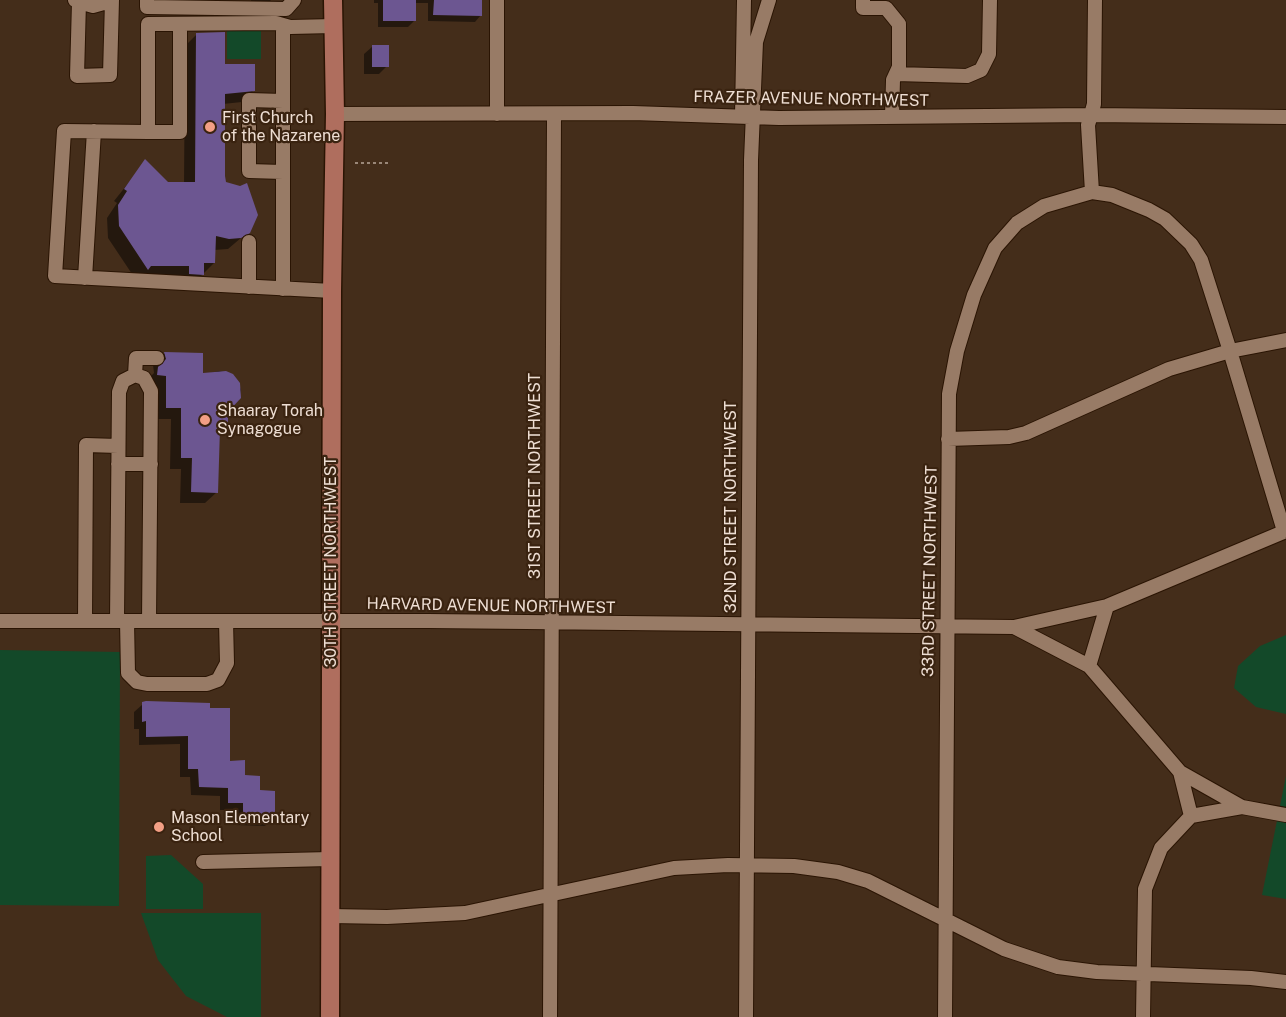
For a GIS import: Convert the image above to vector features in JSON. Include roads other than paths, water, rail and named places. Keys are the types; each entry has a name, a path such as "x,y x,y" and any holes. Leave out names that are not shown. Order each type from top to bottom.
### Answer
{"main road":[{"name":"30TH STREET NORTHWEST","path":"330,1017 332,291 335,114 333,0"}],"street":[{"path":"147,0 147,7 179,4 286,9 294,0"},
{"path":"497,0 497,114"},
{"path":"744,0 747,116"},
{"name":"32ND STREET NORTHWEST","path":"746,1017 747,116 756,42 769,0"},
{"path":"863,0 863,8 886,8 899,24 899,67 893,80 892,117"},
{"path":"896,74 967,76 981,70 989,54 990,0"},
{"path":"1014,627 1107,606 1285,531 1201,260 1185,237 1165,219 1112,195 1092,192 1088,125 1094,104 1095,0"},
{"path":"77,1 93,6 112,1 110,75 77,76 77,1"},
{"path":"148,132 148,24 334,26"},
{"path":"180,24 180,132 64,131 55,276 332,291"},
{"path":"283,26 283,289"},
{"path":"283,100 249,100 249,171 283,172"},
{"name":"FRAZER AVENUE NORTHWEST","path":"335,114 633,113 892,117 1091,115 1286,117"},
{"name":"31ST STREET NORTHWEST","path":"550,1017 554,115"},
{"path":"85,278 94,132"},
{"name":"33RD STREET NORTHWEST","path":"945,1017 949,394 957,351 974,295 995,248 1017,223 1030,214 1061,199 1092,192"},
{"path":"249,242 249,287"},
{"path":"948,440 1009,437 1026,433 1169,369 1230,351 1286,340"},
{"path":"135,375 136,358 157,358"},
{"path":"149,621 150,388 144,378 135,375 125,379 120,388 118,446 122,621 128,673 137,682 147,684 207,684 218,680 227,663 226,621"},
{"path":"85,621 86,445 118,446"},
{"path":"118,464 151,464"},
{"path":"1089,666 1107,606"},
{"name":"HARVARD AVENUE NORTHWEST","path":"0,621 332,621 1014,627"},
{"path":"1014,627 1089,666 1180,772 1242,807"},
{"path":"1180,772 1191,816"},
{"path":"1143,1017 1144,911 1150,871 1161,848 1191,816 1242,807 1284,810"},
{"path":"203,862 330,859"},
{"path":"331,916 387,917 465,913 674,868 746,864 804,867 838,872 888,890 1004,949 1037,962 1068,969 1143,975 1251,978 1286,982"}],"place":[{"name":"First Church of the Nazarene","path":"210,127"},
{"name":"Shaaray Torah Synagogue","path":"205,420"},
{"name":"Mason Elementary School","path":"159,827"}]}
